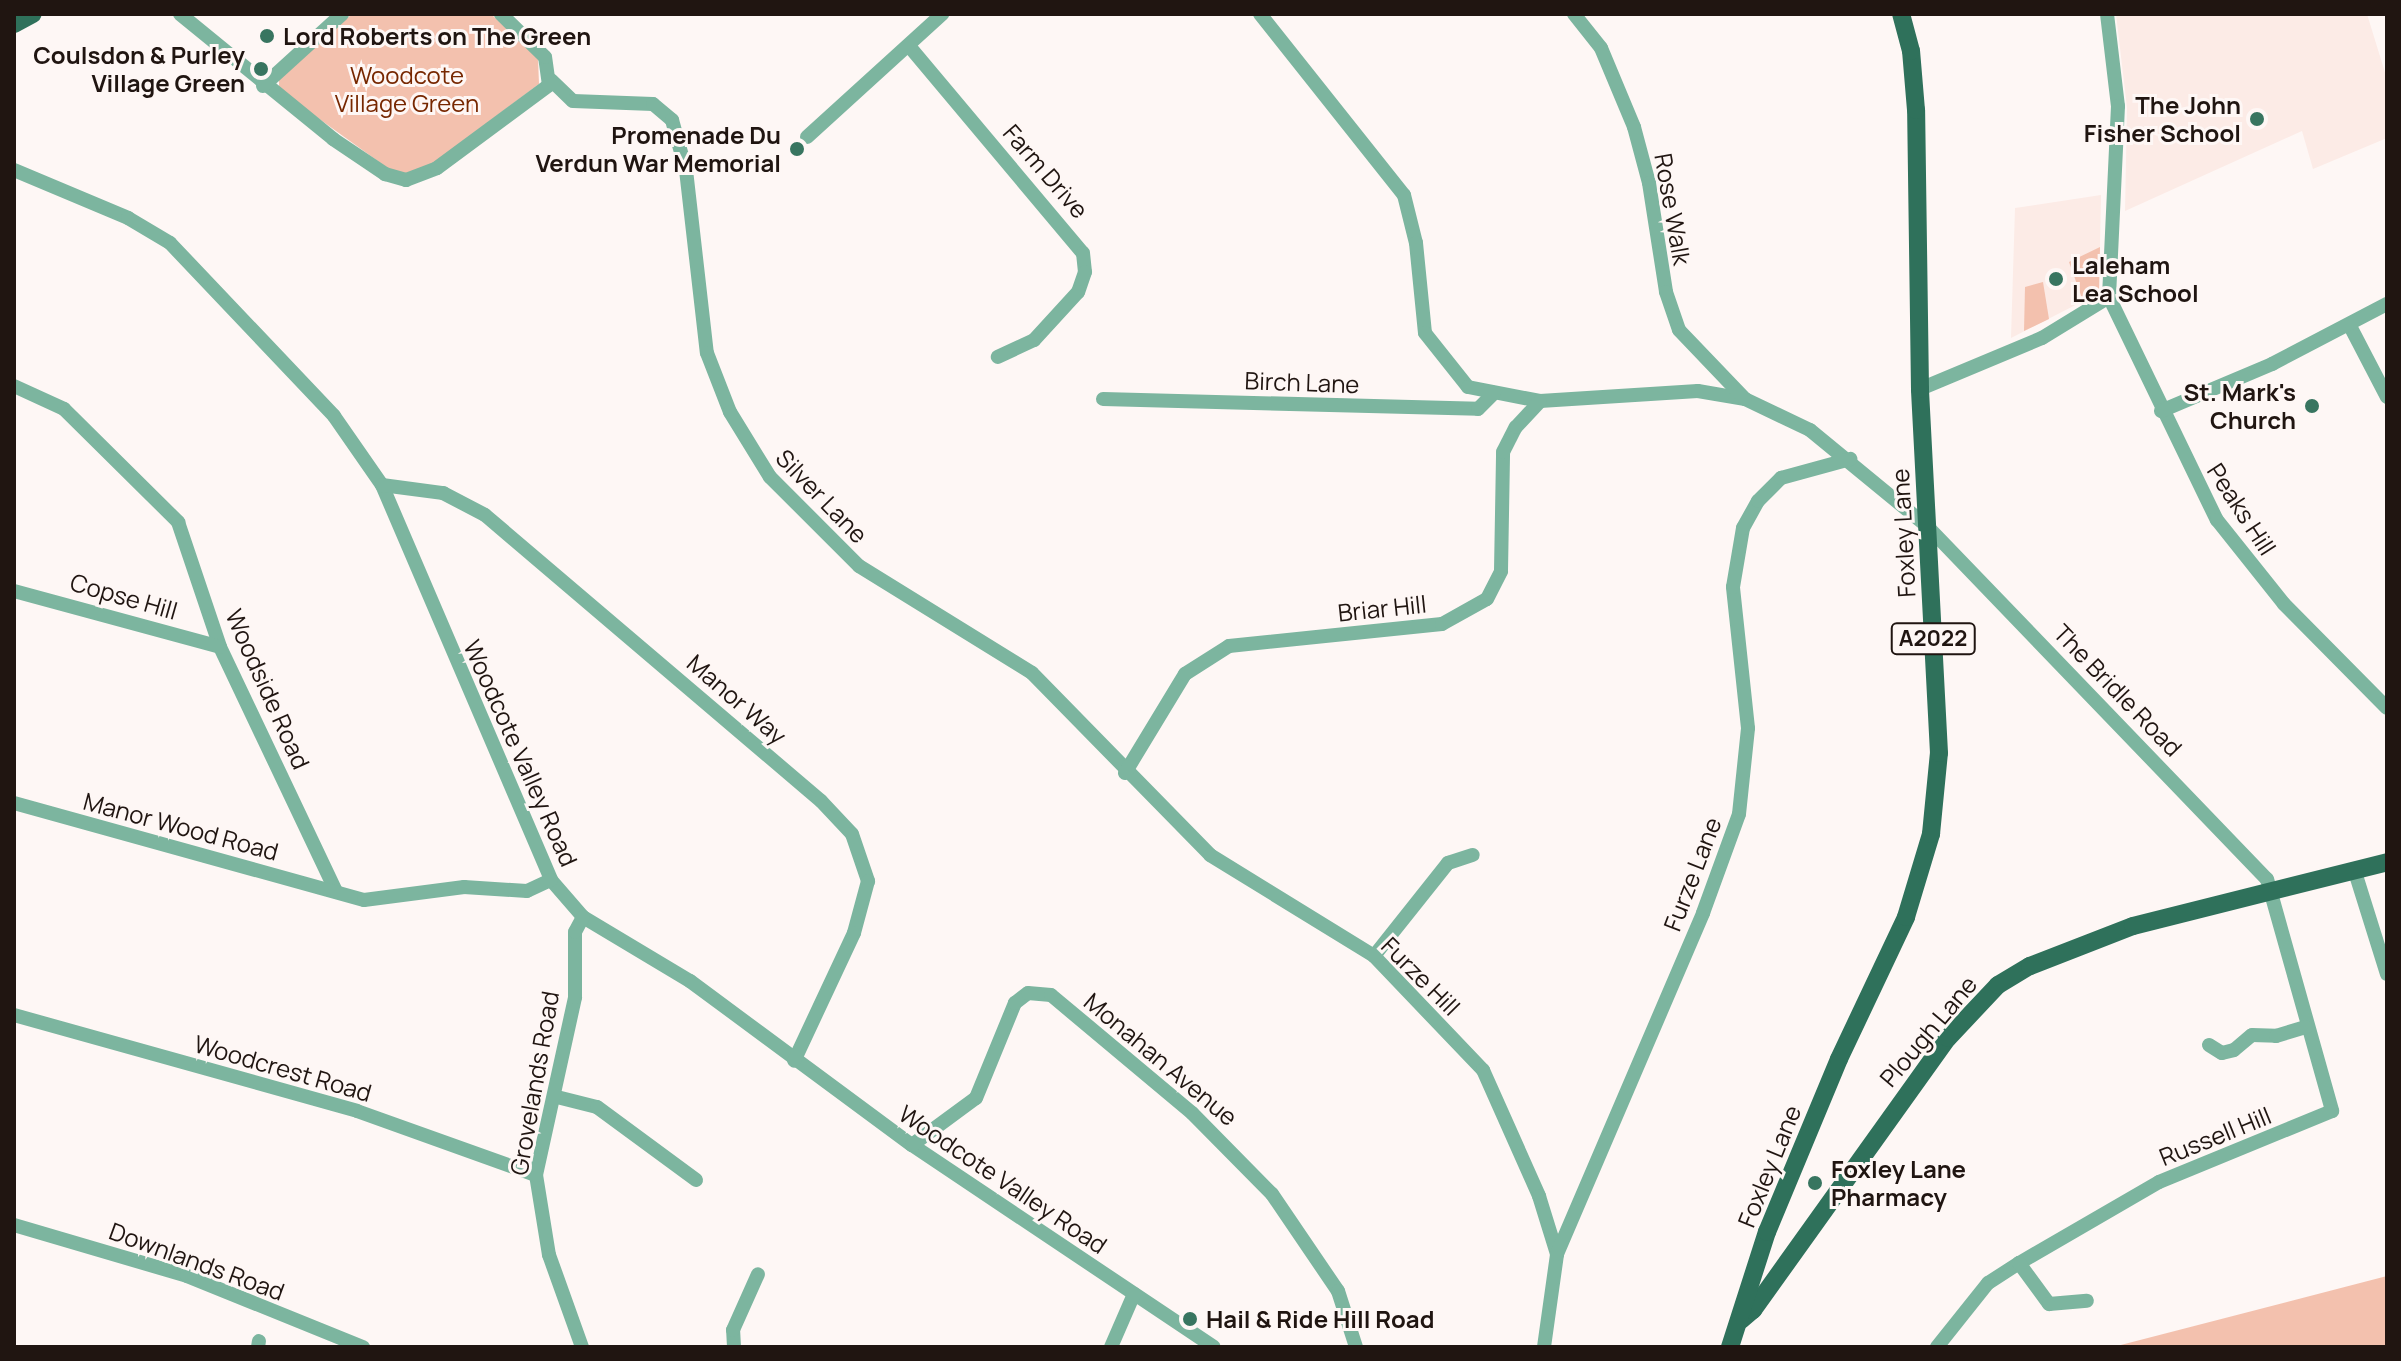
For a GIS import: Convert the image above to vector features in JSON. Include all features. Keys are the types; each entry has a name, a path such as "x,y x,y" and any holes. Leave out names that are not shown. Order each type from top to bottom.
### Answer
{"main road":[{"path":"14,24 33,14"},
{"name":"Foxley Lane","path":"1730,1347 1803,1145 1906,917 1931,834 1939,753 1920,389 1916,110 1911,51 1901,14"},
{"name":"Plough Lane","path":"1739,1322 1753,1310 1948,1038 1998,985 2030,966 2133,926 2387,862"}],"street":[{"path":"180,14 263,86 374,168 406,180 424,176 501,123 543,92 551,80 540,50 501,14"},
{"path":"263,86 342,14"},
{"path":"807,137 942,14"},
{"path":"1260,14 1404,195 1416,243 1425,333 1468,387 1540,401 1632,391 1698,391 1745,399"},
{"name":"Rose Walk","path":"1574,14 1601,48 1634,127 1649,183 1666,292 1679,330 1745,399"},
{"name":"Peaks Hill","path":"2107,14 2118,106 2109,297 2194,481 2238,551 2387,708"},
{"name":"Farm Drive","path":"909,46 1083,253 1085,272 1078,292 1034,340 998,357"},
{"name":"Silver Lane","path":"551,80 573,101 653,104 672,120 686,170 707,353 730,412 770,477 859,566 1032,673 1125,773"},
{"name":"Woodcote Valley Road","path":"14,170 128,218 170,243 334,416 382,485 551,880 583,917 690,981 794,1061 912,1145 1214,1347"},
{"path":"1920,389 2042,338 2109,297"},
{"path":"2161,411 2350,326 2387,304"},
{"path":"2350,326 2387,397"},
{"name":"Woodside Road","path":"14,386 64,409 178,522 220,647 336,891"},
{"name":"Birch Lane","path":"1103,399 1478,409 1494,393"},
{"name":"The Bridle Road","path":"1745,399 1810,430 1850,459 1927,526 2230,836 2267,879 2270,890"},
{"name":"Briar Hill","path":"1125,773 1185,674 1229,646 1442,624 1487,599 1501,571 1503,452 1516,427 1540,401"},
{"name":"Furze Lane","path":"1544,1347 1557,1254 1703,913 1739,814 1748,728 1733,587 1743,528 1758,501 1781,478 1850,459"},
{"name":"Manor Way","path":"382,485 443,493 485,515 797,780 852,834 868,881 854,933 794,1061"},
{"name":"Copse Hill","path":"14,591 220,647"},
{"name":"Furze Hill","path":"1125,773 1210,855 1374,956 1483,1070 1539,1196 1557,1254"},
{"name":"Manor Wood Road","path":"14,803 364,900 464,887 527,891 551,880"},
{"path":"1374,956 1448,863 1473,855"},
{"path":"2355,872 2387,974"},
{"name":"Russell Hill","path":"1937,1347 1988,1283 2019,1263 2169,1177 2328,1116 2333,1106 2306,1027 2270,890"},
{"name":"Grovelands Road","path":"582,1347 549,1255 536,1175 557,1097 575,997 575,932 583,917"},
{"name":"Monahan Avenue","path":"912,1145 976,1098 1015,1003 1028,993 1051,995 1181,1102 1263,1184 1338,1291 1356,1347"},
{"name":"Woodcrest Road","path":"14,1015 357,1111 536,1175"},
{"path":"2209,1045 2222,1053 2234,1050 2252,1035 2276,1036 2306,1027"},
{"path":"557,1097 597,1107 696,1180"},
{"name":"Downlands Road","path":"14,1225 187,1276 363,1347"},
{"path":"2019,1263 2049,1304 2087,1301"},
{"path":"734,1347 733,1330 758,1274"},
{"path":"1111,1347 1134,1294"}],"shaded area":[{"name":"The John Fisher School","path":"2116,14 2367,14 2387,79 2387,138 2313,169 2302,131 2125,211 2127,108"},
{"name":"Laleham Lea School","path":"2101,195 2099,293 2011,338 2015,208"}],"green space":[{"name":"Woodcote Village Green","path":"352,14 491,14 538,58 539,84 427,168 412,175 393,172 279,90 279,77"},
{"path":"2100,247 2099,293 2083,301 2069,262"},
{"path":"2043,282 2049,319 2024,331 2025,287"},
{"path":"2387,1276 2387,1347 2113,1347"}],"place":[{"name":"Lord Roberts on The Green","path":"267,36"},
{"name":"Coulsdon & Purley Village Green","path":"261,69"},
{"name":"The John Fisher School","path":"2257,119"},
{"name":"Promenade Du Verdun War Memorial","path":"797,149"},
{"name":"Laleham Lea School","path":"2056,279"},
{"name":"St. Mark's Church","path":"2312,406"},
{"name":"Foxley Lane Pharmacy","path":"1815,1183"},
{"name":"Hail & Ride Hill Road","path":"1190,1319"}]}
